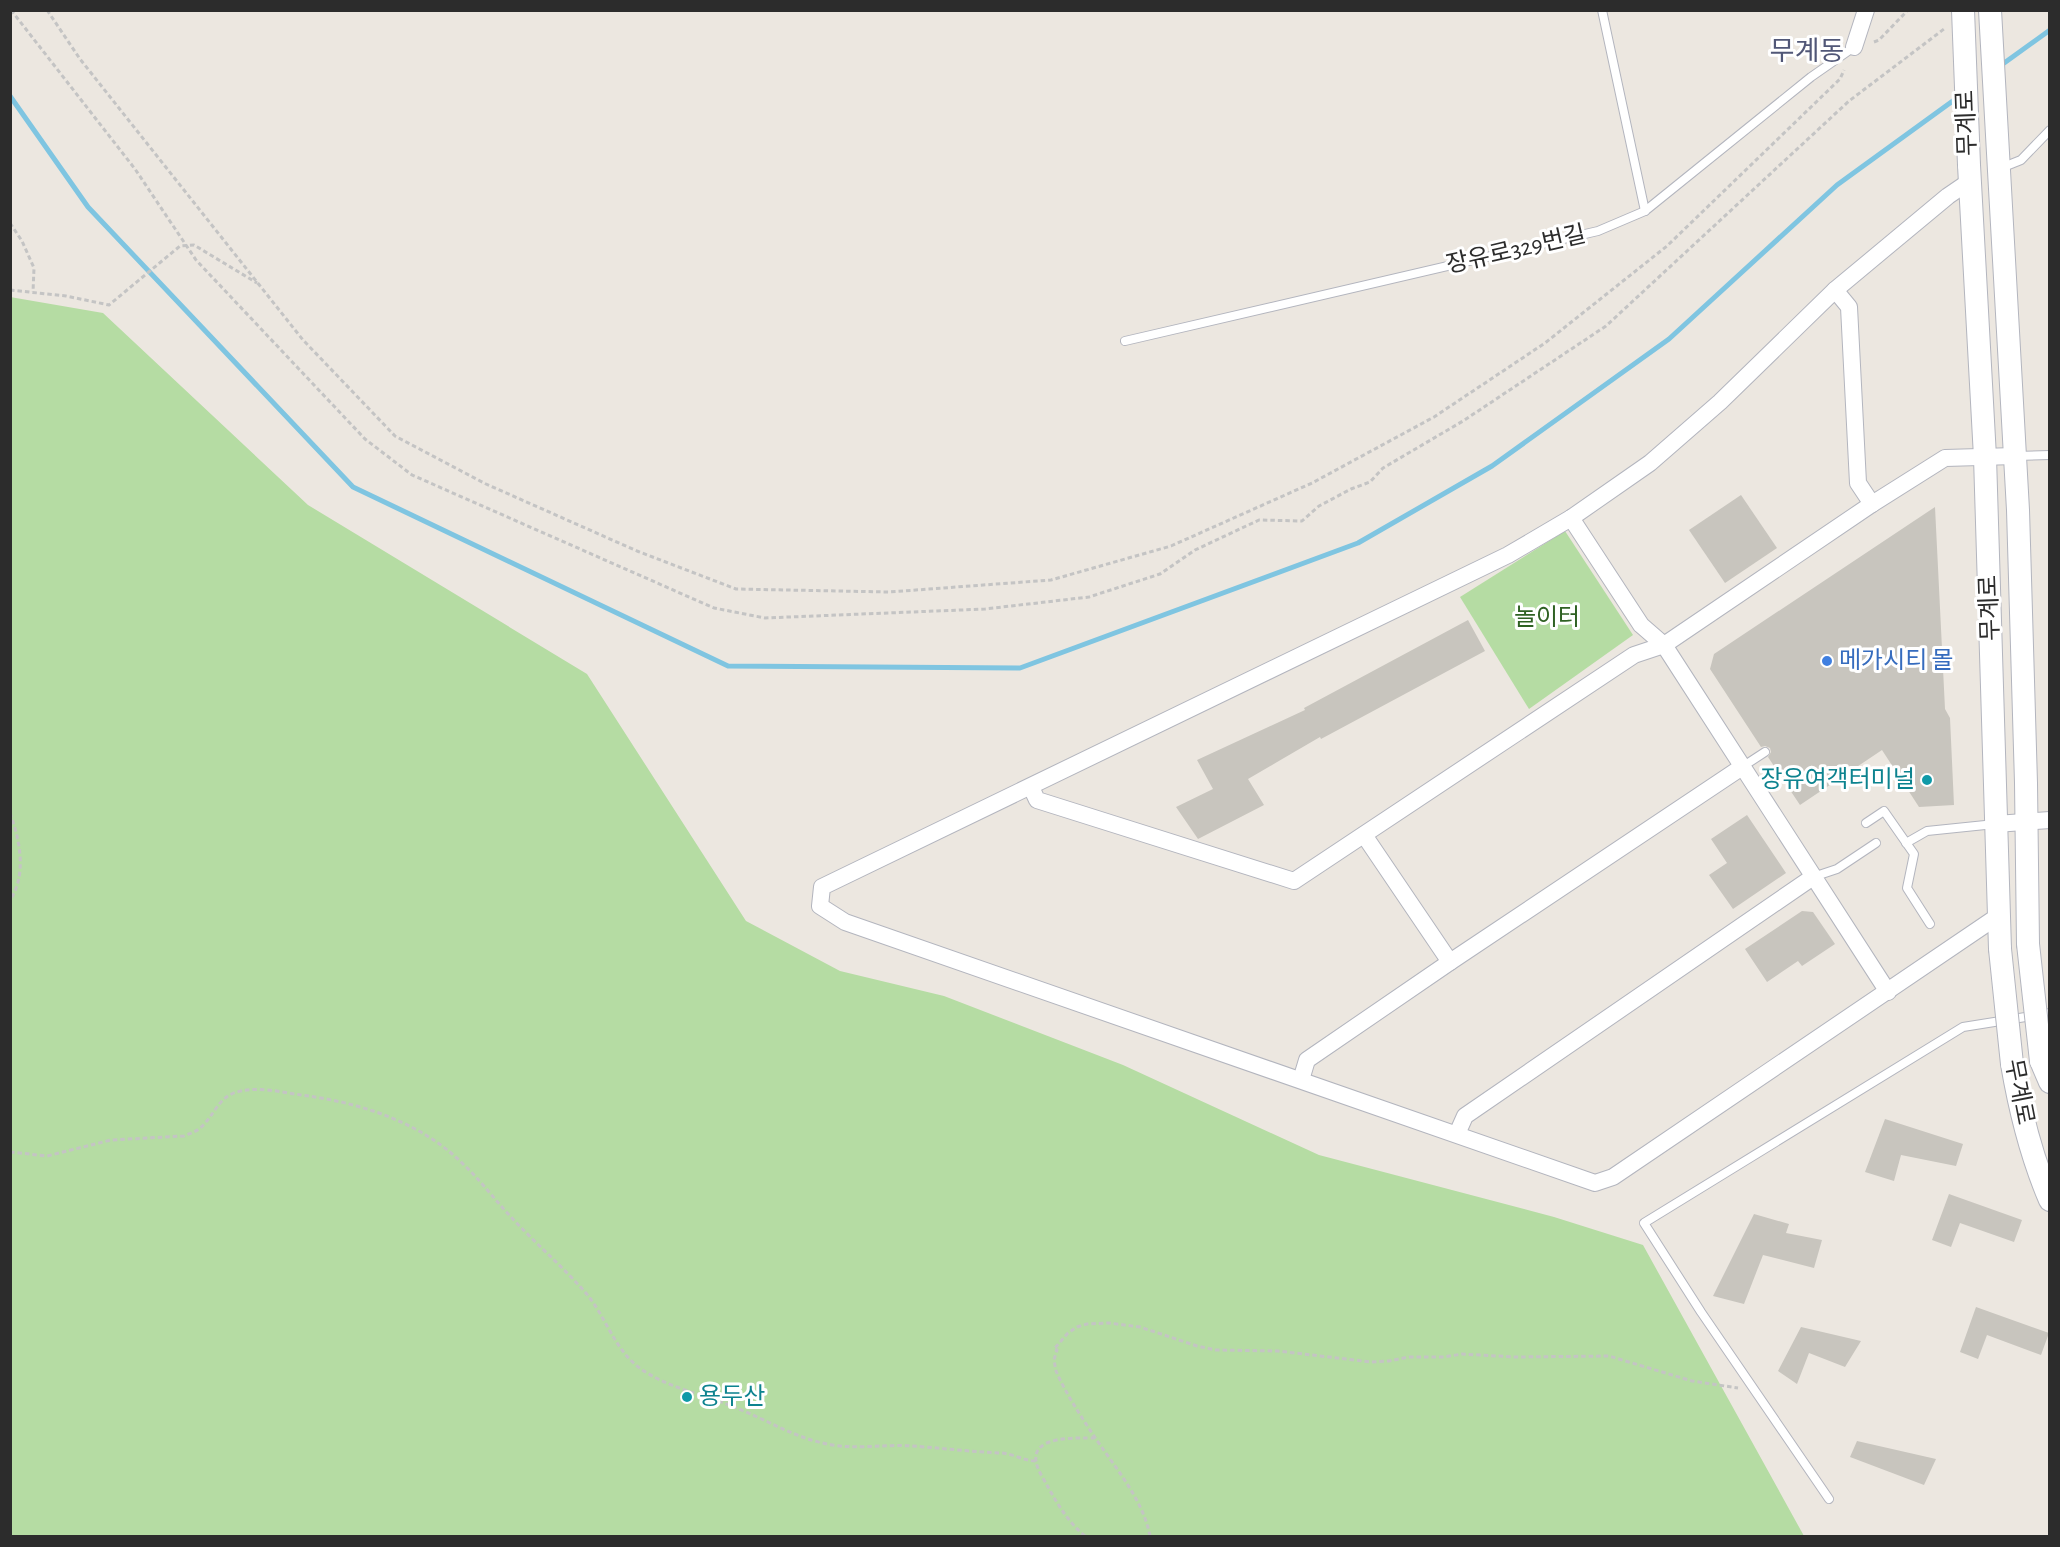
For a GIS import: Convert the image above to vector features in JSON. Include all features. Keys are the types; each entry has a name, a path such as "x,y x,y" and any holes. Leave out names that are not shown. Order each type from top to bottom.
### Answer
{"main road":[{"name":"무계로","path":"1963,10 1969,173 1985,457 2000,949 2012,1065 2018,1099 2036,1168 2049,1200"},
{"name":"무계로","path":"1990,10 2014,456 2028,944 2042,1061 2049,1082"}],"street":[{"path":"1854,47 1866,10"},
{"path":"1969,173 1948,195 1835,290 1720,402 1659,455 1571,518 1508,555 822,887 820,906 845,922 1595,1183 1612,1178 1998,916"},
{"path":"1835,290 1849,307 1858,483 1872,504"},
{"path":"1031,787 1037,800 1294,881 1634,655 1664,645 1872,504 1945,458 2014,456"},
{"path":"1571,518 1641,625 1664,645 1888,992"},
{"path":"1301,1080 1307,1060 1742,767"},
{"path":"1996,824 2049,820"},
{"path":"1364,835 1450,962"},
{"path":"1457,1134 1465,1116 1813,877"}],"lane":[{"path":"1602,10 1646,211"},
{"name":"장유로329번길","path":"1125,341 1598,231 1646,211 1811,78 1854,47"},
{"path":"1998,169 2021,160 2049,130"},
{"path":"2014,456 2049,455"},
{"path":"1742,767 1765,752"},
{"path":"1866,823 1884,811 1914,855 1907,888 1930,924"},
{"path":"1906,843 1927,831 1996,824"},
{"path":"1813,877 1837,869 1875,843"},
{"path":"1829,1499 1644,1223 1964,1027 2049,1013"}],"path":[{"path":"11,10 135,169 196,260 365,439 412,475 714,608 765,618 985,609 1089,597 1160,574 1195,550 1259,520 1302,521 1319,506 1370,482 1383,468 1464,421 1606,326 1849,101 1945,28"},
{"path":"47,10 80,59 303,340 395,436 497,489 637,551 736,589 889,592 1051,580 1171,546 1312,483 1434,417 1545,343 1667,246 1840,79 1854,47 1879,40 1908,10"},
{"path":"10,223 34,268 33,292"},
{"path":"10,290 109,305 180,246 194,245 259,284"},
{"path":"10,813 19,847 20,868 17,886 10,900"},
{"path":"10,1152 47,1156 111,1140 184,1136 194,1133 205,1124 220,1101 231,1093 241,1090 266,1090 320,1097 362,1107 420,1133 463,1163 511,1217 587,1295 625,1355 655,1377 730,1405 800,1436 824,1443 845,1447 911,1446 1006,1454 1036,1461"},
{"path":"1150,1536 1138,1503 1060,1380 1054,1360 1057,1350 1053,1348 1077,1327 1096,1323 1140,1327 1216,1350 1278,1351 1371,1362 1462,1354 1515,1357 1609,1356 1692,1381 1755,1390"},
{"path":"1085,1536 1058,1506 1036,1461 1036,1454 1043,1445 1052,1441 1095,1438"}],"green space":[{"path":"10,297 103,313 308,505 587,674 746,921 840,971 944,996 1123,1065 1319,1155 1554,1217 1643,1245 1804,1536 11,1536"},
{"name":"놀이터","path":"1565,531 1633,635 1529,709 1460,597"}],"building":[{"path":"1741,495 1777,548 1725,583 1689,530"},
{"name":"메가시티 몰","path":"1935,507 1945,709 1950,718 1954,805 1919,807 1882,750 1800,805 1768,757 1771,752 1770,748 1761,747 1710,669 1714,654"},
{"path":"1468,620 1485,651 1321,739 1320,737 1248,779 1264,805 1198,839 1176,807 1213,789 1197,760 1305,710 1304,708"},
{"path":"1747,815 1786,873 1733,909 1709,875 1727,863 1711,839"},
{"path":"1802,911 1813,912 1835,944 1802,966 1798,961 1767,982 1745,949"},
{"path":"1885,1119 1963,1144 1956,1166 1901,1155 1894,1181 1865,1172"},
{"path":"1949,1194 2022,1220 2014,1242 1960,1223 1951,1247 1932,1240"},
{"path":"1754,1214 1789,1224 1786,1233 1822,1240 1814,1268 1763,1255 1744,1304 1713,1296"},
{"path":"1976,1307 2049,1333 2041,1355 1987,1335 1978,1359 1960,1352"},
{"path":"1801,1327 1861,1341 1845,1367 1809,1353 1797,1384 1778,1371"},
{"path":"1857,1441 1936,1459 1924,1485 1850,1457"}],"waterway":[{"path":"2000,66 2050,30"},
{"path":"10,96 88,207 353,487 728,666 1020,668 1358,543 1492,466 1669,339 1837,185 1961,95"}],"place":[{"name":"메가시티 몰","path":"1827,661"},
{"name":"장유여객터미널","path":"1927,780"},
{"name":"용두산","path":"687,1397"}],"district":[{"name":"무계동","path":"1807,51"}]}
